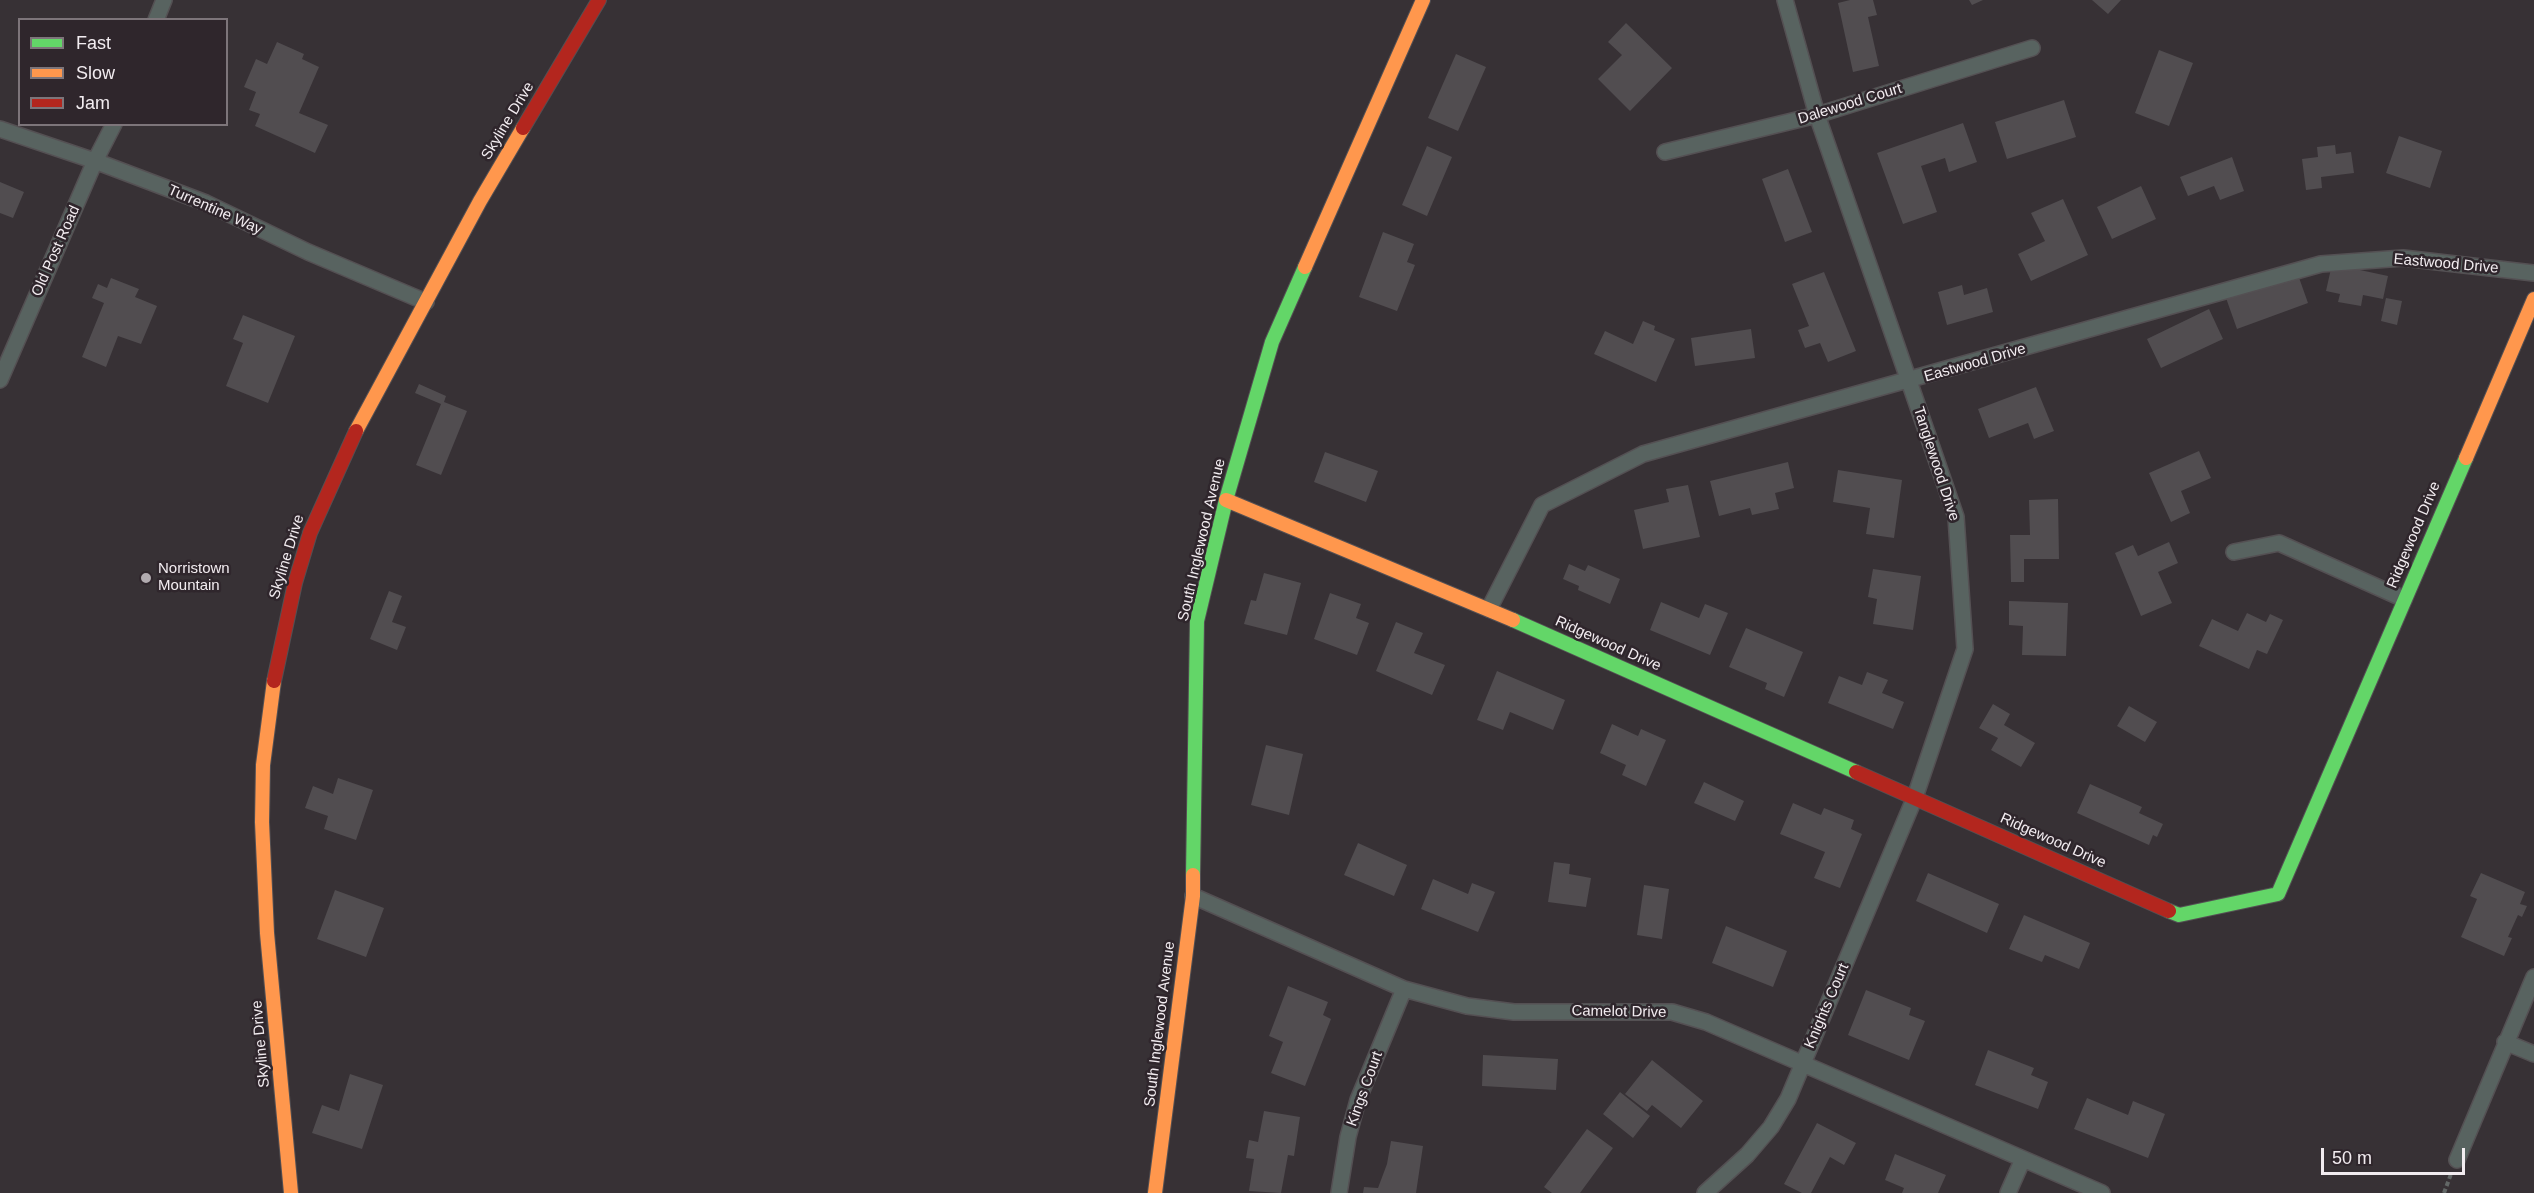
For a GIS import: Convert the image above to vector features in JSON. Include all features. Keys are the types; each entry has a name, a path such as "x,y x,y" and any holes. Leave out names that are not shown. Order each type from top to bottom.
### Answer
{"street":[{"path":"157,18 164,0"},
{"name":"Skyline Drive","path":"291,1193 267,933 262,822 263,765 272,689 282,635 310,533 361,420 480,201 599,0"},
{"name":"South Inglewood Avenue","path":"1155,1193 1193,896 1197,621 1226,500 1272,342 1423,0"},
{"name":"Tanglewood Drive","path":"1785,0 1817,115 1956,517 1965,649 1915,797"},
{"name":"Dalewood Court","path":"1665,152 1817,115 2032,48"},
{"name":"Old Post Road","path":"0,380 95,160 113,126"},
{"name":"Turrentine Way","path":"0,129 95,160 206,203 308,252 426,302"},
{"name":"Eastwood Drive","path":"1489,609 1542,505 1643,454 1908,382 2321,264 2403,258 2534,273"},
{"name":"Ridgewood Drive","path":"1226,500 1489,609 2179,915 2278,894 2534,299"},
{"path":"2235,552 2279,543 2404,599"},
{"name":"Knights Court","path":"1705,1193 1748,1155 1771,1127 1788,1099 1915,797"},
{"name":"Camelot Drive","path":"1193,896 1404,989 1467,1006 1514,1012 1672,1012 1706,1022 2102,1193"},
{"path":"2457,1160 2534,977"},
{"name":"Kings Court","path":"1339,1193 1348,1137 1358,1100 1404,989"},
{"path":"2505,1042 2534,1054"},
{"path":"2008,1193 2023,1159"}],"building":[{"path":"1850,0 1873,0 1877,15 1868,17 1879,66 1853,72 1838,3"},
{"path":"1969,0 1983,0 1972,5"},
{"path":"2092,0 2121,0 2108,14"},
{"path":"1626,23 1672,68 1630,111 1598,79 1622,55 1608,42"},
{"path":"277,42 304,54 302,59 319,67 299,113 328,125 315,153 255,126 260,114 249,110 256,92 244,87 256,59 267,64"},
{"path":"2159,50 2193,63 2169,126 2135,113"},
{"path":"1456,54 1486,67 1458,131 1428,118"},
{"path":"2064,100 2076,137 2007,159 1995,122"},
{"path":"1963,123 1977,162 1949,172 1945,158 1921,166 1937,212 1903,224 1877,153"},
{"path":"2399,136 2442,151 2430,188 2386,173"},
{"path":"2335,145 2336,154 2351,152 2354,173 2321,177 2322,188 2306,190 2302,159 2318,157 2317,147"},
{"path":"1427,146 1452,157 1427,216 1402,205"},
{"path":"2232,157 2244,191 2220,200 2214,186 2188,196 2180,177"},
{"path":"1788,169 1812,232 1785,242 1762,179"},
{"path":"0,182 24,192 13,218 0,213"},
{"path":"2141,186 2156,219 2112,239 2097,207"},
{"path":"2063,199 2088,255 2031,281 2018,254 2045,241 2031,213"},
{"path":"1383,232 1414,244 1407,262 1415,265 1397,311 1359,297"},
{"path":"2332,264 2388,276 2383,299 2363,295 2361,306 2338,302 2340,294 2326,291"},
{"path":"1824,272 1856,351 1828,362 1820,343 1805,348 1798,330 1809,326 1792,284"},
{"path":"2297,272 2308,303 2237,329 2226,298"},
{"path":"111,278 139,289 135,297 157,306 141,344 118,336 106,367 82,357 104,303 92,298 98,284 107,288"},
{"path":"1962,285 1964,295 1987,288 1993,312 1947,325 1938,292"},
{"path":"2386,298 2402,301 2397,325 2381,321"},
{"path":"2209,309 2223,339 2161,368 2147,339"},
{"path":"243,315 295,336 268,403 226,386 243,343 233,339"},
{"path":"1643,321 1655,326 1654,330 1675,339 1656,382 1594,354 1605,331 1633,344"},
{"path":"1751,329 1755,358 1695,366 1691,338"},
{"path":"419,384 446,396 444,402 467,411 441,475 416,465 441,404 415,393"},
{"path":"2036,387 2054,431 2034,439 2028,423 1989,438 1978,409"},
{"path":"2199,451 2211,478 2181,491 2190,513 2171,522 2149,473"},
{"path":"1325,452 1378,471 1366,502 1314,482"},
{"path":"1788,462 1794,488 1775,493 1779,509 1752,515 1750,508 1719,516 1710,481"},
{"path":"1838,470 1902,480 1894,538 1866,534 1870,508 1833,502"},
{"path":"1688,485 1700,537 1643,549 1634,510 1669,502 1666,489"},
{"path":"2058,499 2059,559 2024,559 2024,582 2011,582 2010,535 2030,535 2029,500"},
{"path":"2169,542 2178,563 2158,572 2172,603 2141,616 2115,553 2133,545 2138,556"},
{"path":"1569,564 1585,571 1588,565 1620,579 1610,604 1578,590 1579,586 1563,579"},
{"path":"1873,569 1921,576 1913,630 1873,624 1877,599 1868,597"},
{"path":"1264,573 1301,583 1287,635 1244,624 1251,600 1256,601"},
{"path":"389,591 402,596 392,622 406,627 397,650 370,639"},
{"path":"1330,593 1361,604 1356,618 1369,623 1357,655 1314,639"},
{"path":"2009,601 2068,603 2066,656 2022,655 2023,626 2009,625"},
{"path":"1661,602 1699,618 1705,604 1728,613 1710,655 1650,630"},
{"path":"2247,613 2266,622 2270,614 2283,620 2267,654 2257,650 2249,669 2199,646 2212,619 2238,631"},
{"path":"1396,622 1423,633 1414,653 1445,665 1432,695 1376,671"},
{"path":"1746,628 1803,652 1784,697 1765,689 1767,683 1729,667"},
{"path":"1497,671 1565,700 1553,730 1510,712 1503,730 1477,720"},
{"path":"1867,672 1888,680 1882,693 1904,702 1893,729 1828,703 1839,676 1862,685"},
{"path":"1993,704 2010,714 2004,725 2035,743 2021,767 1991,750 1998,738 1979,728"},
{"path":"2129,706 2157,722 2145,742 2117,726"},
{"path":"1612,724 1638,736 1641,729 1666,740 1646,786 1622,775 1626,765 1600,753"},
{"path":"1266,745 1303,754 1289,815 1251,805"},
{"path":"338,778 373,790 356,840 324,829 328,816 305,808 313,786 333,794"},
{"path":"1704,782 1744,801 1735,821 1694,803"},
{"path":"2090,784 2142,807 2139,813 2163,824 2157,837 2153,835 2149,845 2077,813"},
{"path":"1793,803 1821,815 1824,808 1854,820 1851,829 1862,834 1840,888 1814,878 1825,852 1780,834"},
{"path":"1358,843 1407,865 1394,896 1344,875"},
{"path":"1554,862 1570,864 1569,874 1591,878 1586,907 1548,902"},
{"path":"1928,873 1999,904 1987,933 1916,901"},
{"path":"2481,873 2525,892 2520,904 2527,906 2522,917 2518,915 2508,937 2512,938 2504,956 2461,937 2477,899 2470,896"},
{"path":"1433,879 1468,894 1472,883 1495,892 1478,932 1421,909"},
{"path":"1644,885 1669,889 1662,939 1637,935"},
{"path":"335,890 384,908 366,957 317,939"},
{"path":"2024,915 2090,943 2079,969 2045,955 2042,962 2009,949"},
{"path":"1726,926 1787,951 1773,987 1712,963"},
{"path":"1288,986 1328,1002 1323,1015 1331,1019 1305,1086 1271,1073 1283,1042 1269,1036"},
{"path":"1866,990 1911,1008 1909,1015 1925,1021 1909,1060 1848,1035"},
{"path":"1988,1050 2034,1068 2031,1075 2048,1082 2038,1109 1975,1085"},
{"path":"1483,1055 1558,1059 1556,1090 1482,1086"},
{"path":"1652,1060 1703,1101 1681,1128 1652,1105 1647,1111 1625,1094"},
{"path":"350,1074 383,1085 362,1149 312,1133 322,1105 339,1111"},
{"path":"1620,1092 1650,1116 1633,1138 1603,1114"},
{"path":"2087,1098 2128,1115 2133,1101 2165,1114 2148,1158 2074,1129"},
{"path":"1264,1111 1300,1117 1294,1156 1288,1155 1281,1193 1249,1191 1254,1159 1246,1158 1249,1140 1258,1142"},
{"path":"1817,1123 1856,1143 1844,1165 1830,1157 1811,1193 1802,1193 1784,1184"},
{"path":"1587,1129 1613,1148 1580,1193 1552,1193 1544,1187"},
{"path":"1391,1141 1423,1146 1416,1193 1363,1193 1364,1187 1378,1188 1387,1164"},
{"path":"1895,1154 1946,1175 1938,1193 1902,1193 1904,1188 1885,1180"}],"traffic: fast":[{"path":"1193,875 1197,621 1226,500 1272,342 1305,267"},
{"path":"2169,911 2179,915 2278,894 2466,458"},
{"path":"1513,620 1856,772"}],"traffic: slow":[{"path":"1305,267 1423,0"},
{"path":"356,431 480,201 523,128"},
{"path":"2466,458 2534,299"},
{"path":"1226,500 1513,620"},
{"path":"274,681 263,765 262,822 267,933 291,1193"},
{"path":"1155,1193 1193,896 1193,875"}],"traffic: jam":[{"path":"523,128 599,0"},
{"path":"274,681 295,583 310,533 356,431"},
{"path":"1856,772 2169,911"}],"place":[{"name":"Norristown Mountain","path":"146,578"}]}
